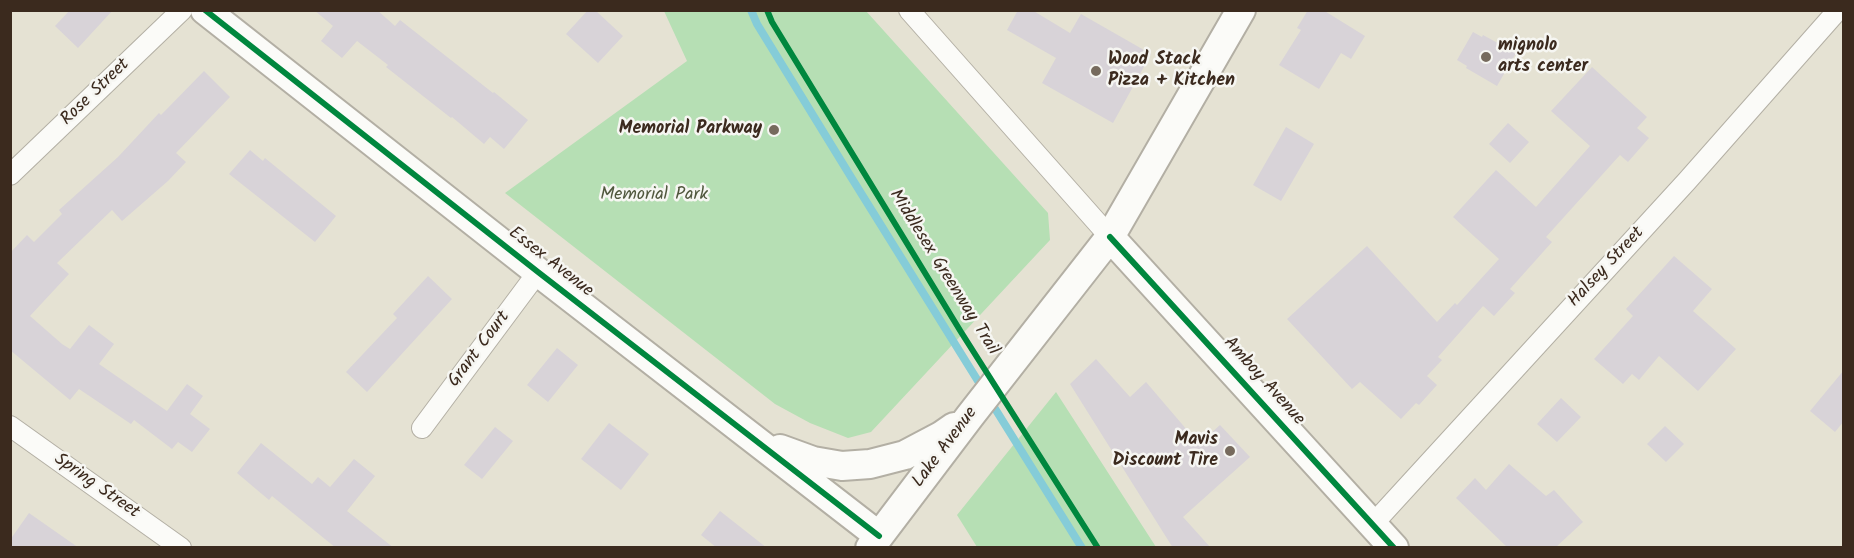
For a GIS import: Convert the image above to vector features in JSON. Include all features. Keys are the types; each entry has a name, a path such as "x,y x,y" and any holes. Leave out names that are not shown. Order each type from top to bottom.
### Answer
{"street":[{"name":"Rose Street","path":"10,175 182,10"},
{"name":"Essex Avenue","path":"205,10 538,272 759,442 875,542"},
{"name":"Amboy Avenue","path":"909,10 1110,237 1394,548"},
{"path":"1110,237 1241,10"},
{"name":"Halsey Street","path":"1373,524 1687,180 1838,10"},
{"name":"Lake Avenue","path":"875,542 1110,237"},
{"name":"Grant Court","path":"422,428 538,272"},
{"path":"759,442 813,461 842,466 870,464 905,455 941,436 970,416"},
{"name":"Spring Street","path":"10,426 181,548"}],"green space":[{"name":"Memorial Park","path":"664,11 866,11 1048,213 1050,240 871,432 848,438 810,423 775,404 505,193 687,61"},
{"path":"1056,392 1156,547 977,547 957,515"}],"building":[{"path":"70,10 113,10 78,48 55,26"},
{"path":"314,10 377,10 395,26 400,20 528,120 504,149 490,137 484,144 386,67 388,65 357,41 342,58 321,41 333,26"},
{"path":"588,10 595,10 623,36 598,63 566,34"},
{"name":"Wood Stack Pizza + Kitchen","path":"1018,10 1032,10 1070,33 1081,14 1151,54 1113,123 1042,83 1056,58 1007,30"},
{"path":"1308,10 1323,10 1365,36 1351,59 1341,53 1319,89 1279,65 1301,30 1297,28"},
{"name":"mignolo arts center","path":"1473,32 1516,53 1497,86 1466,68 1467,66 1457,60"},
{"path":"1592,67 1647,117 1637,128 1649,138 1628,162 1620,155 1546,237 1552,242 1510,289 1515,293 1494,316 1483,306 1438,357 1442,360 1427,376 1437,385 1419,405 1416,403 1401,419 1360,382 1352,389 1287,319 1367,246 1437,322 1455,303 1457,305 1499,259 1453,217 1496,170 1536,207 1590,146 1551,111"},
{"path":"204,71 230,97 176,153 186,162 122,221 112,210 57,263 69,274 30,316 70,349 89,325 114,344 99,364 167,411 187,384 203,396 190,414 210,429 192,452 178,442 172,449 134,420 131,424 79,389 70,400 10,350 10,253 27,235 34,242 62,214 59,210 118,157 159,113 161,115"},
{"path":"1508,123 1529,142 1510,163 1489,144"},
{"path":"1286,127 1314,144 1281,201 1253,185"},
{"path":"250,150 263,161 265,158 336,216 315,242 229,174"},
{"path":"1674,256 1712,289 1693,311 1736,349 1698,391 1659,356 1639,380 1632,374 1623,384 1594,359 1633,316 1626,309"},
{"path":"428,276 452,299 367,392 346,372 397,318 393,314"},
{"path":"557,348 578,365 548,402 527,385"},
{"path":"1096,359 1130,397 1146,382 1199,444 1220,425 1250,457 1183,517 1211,548 1173,548 1070,384"},
{"path":"1844,370 1844,421 1835,432 1810,411"},
{"path":"1561,398 1581,417 1557,442 1537,424"},
{"path":"609,423 649,454 621,490 581,459"},
{"path":"1665,426 1684,444 1666,462 1647,444"},
{"path":"495,427 513,441 482,479 464,465"},
{"path":"261,443 312,484 318,477 330,487 354,459 375,476 347,511 394,548 336,548 272,496 269,500 237,473"},
{"path":"1509,464 1546,496 1554,490 1583,522 1555,548 1508,548 1456,498 1475,478 1486,490"},
{"path":"720,511 767,548 717,548 701,535"},
{"path":"29,513 79,548 10,548 10,540"}],"waterway":[{"path":"751,10 757,24 983,389"},
{"path":"989,399 1082,548"}],"cycle path":[{"path":"205,10 879,536"},
{"name":"Middlesex Greenway Trail","path":"767,10 772,22 961,332 1098,548"},
{"path":"1110,237 1394,548"}],"place":[{"name":"mignolo arts center","path":"1486,57"},
{"name":"Wood Stack Pizza + Kitchen","path":"1096,71"},
{"name":"Memorial Parkway","path":"774,130"},
{"name":"Mavis Discount Tire","path":"1230,451"}]}
